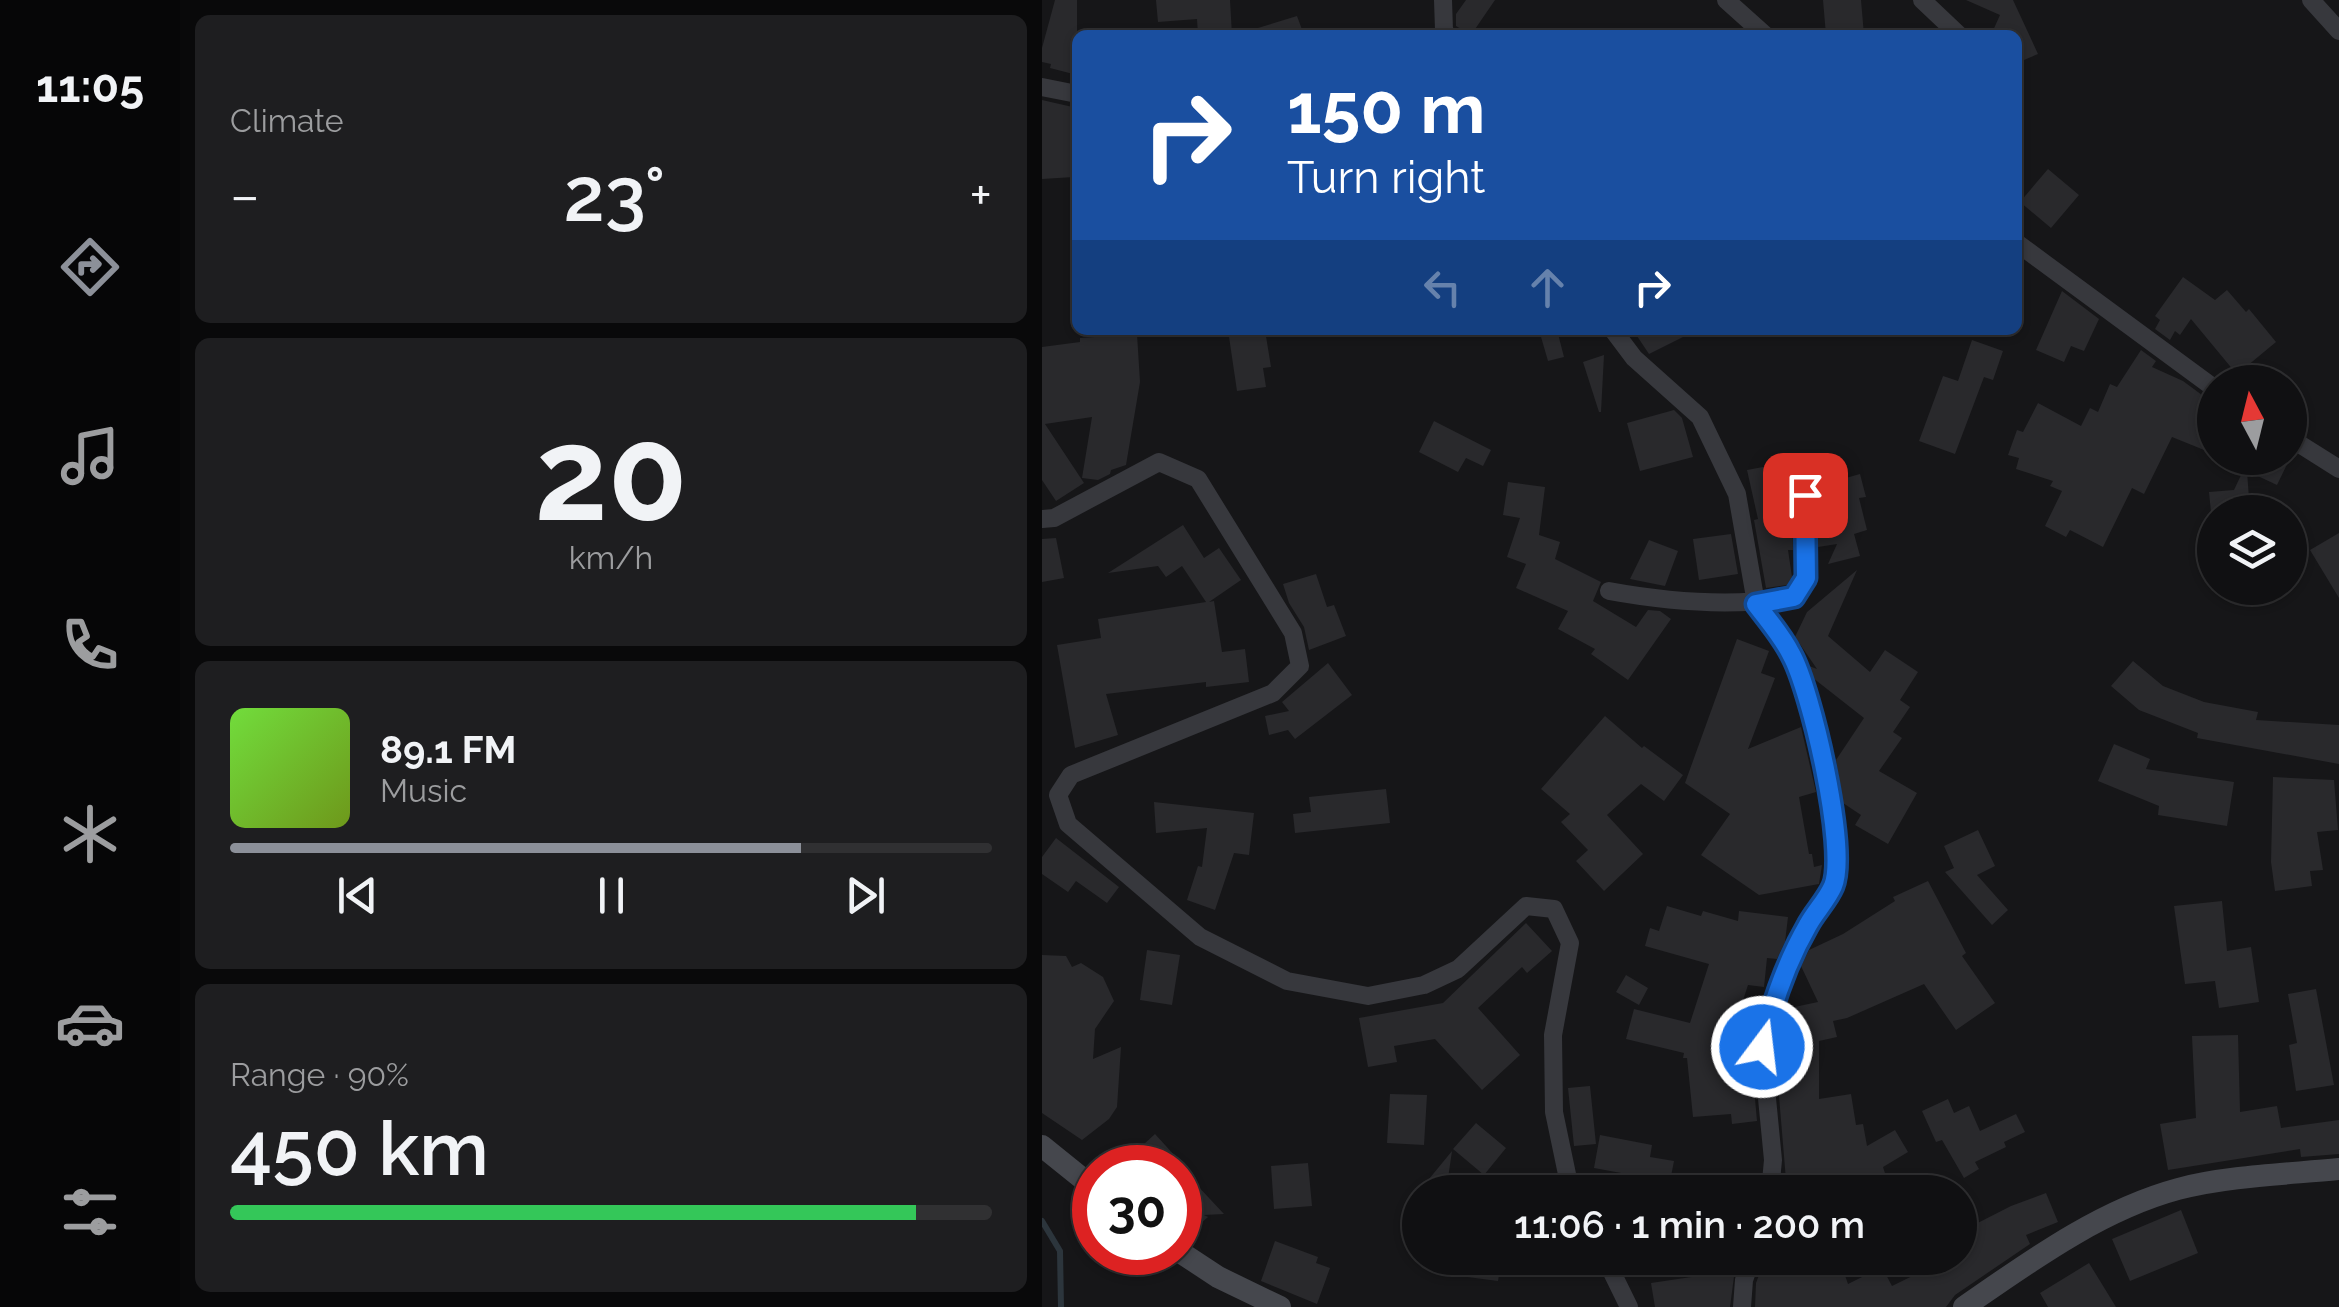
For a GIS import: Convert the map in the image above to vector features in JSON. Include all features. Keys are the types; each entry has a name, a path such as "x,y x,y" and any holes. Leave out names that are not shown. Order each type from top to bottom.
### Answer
{"street":[{"path":"1444,0 1444,30"},
{"path":"1726,0 1759,30"},
{"path":"1922,0 1954,30"},
{"path":"2311,0 2338,31"},
{"path":"1042,86 1072,93"},
{"path":"2022,247 2197,375"},
{"path":"1617,335 1634,358 1700,417 1736,494 1756,604 1793,656 1821,750 1836,833 1834,884 1788,964 1762,1047 1772,1175"},
{"path":"2307,449 2338,469"},
{"path":"1042,519 1054,518 1160,462 1198,479 1292,633 1300,666 1273,693 1070,775 1058,795 1068,824 1200,938 1287,981 1368,996 1424,986 1458,969 1526,906 1554,909 1570,943 1553,1034 1554,1112 1567,1175"},
{"path":"1609,591 1648,598 1756,604 1794,597 1806,578 1805,495"},
{"path":"1042,1146 1072,1170"},
{"path":"1964,1307 2109,1216 2179,1189 2338,1169"},
{"path":"1202,1266 1280,1307"},
{"path":"1613,1275 1629,1307"},
{"path":"1742,1307 1746,1275"}],"building":[{"path":"1055,0 1077,0 1072,74 1042,62"},
{"path":"1156,0 1230,0 1232,30 1198,30 1197,19 1158,22"},
{"path":"1466,0 1495,0 1474,30 1456,26 1456,14"},
{"path":"1823,0 1861,0 1864,30 1826,30"},
{"path":"1966,0 2013,0 2038,54 2022,61 2022,30 1993,30 2000,15"},
{"path":"1297,16 1302,30 1251,30"},
{"path":"1042,100 1072,107 1072,177 1042,179"},
{"path":"2048,169 2079,195 2051,228 2022,200"},
{"path":"2183,277 2215,300 2227,290 2276,342 2248,365 2229,365 2191,319 2180,335 2175,331 2170,340 2155,329 2160,320 2155,316"},
{"path":"2062,291 2099,319 2084,351 2071,346 2064,362 2036,350"},
{"path":"1137,335 1140,382 1126,465 1098,480 1082,478 1092,417 1045,424 1084,483 1056,501 1042,480 1042,347 1080,342 1080,338"},
{"path":"1229,335 1266,335 1271,367 1263,368 1266,387 1237,391"},
{"path":"1540,335 1558,335 1564,357 1548,361"},
{"path":"1636,335 1687,335 1649,354"},
{"path":"1972,340 2003,351 1993,380 1984,377 1955,454 1919,441 1943,376 1958,381"},
{"path":"2141,350 2156,361 2152,367 2197,391 2197,447 2172,437 2144,494 2132,488 2103,547 2070,530 2066,537 2045,526 2062,491 2050,486 2053,481 2016,469 2019,458 2008,455 2017,430 2023,432 2038,403 2081,426 2090,408 2098,412 2110,384 2117,387"},
{"path":"1604,355 1601,412 1599,412 1583,362"},
{"path":"1674,410 1682,418 1693,457 1640,471 1627,423"},
{"path":"1434,421 1491,450 1483,466 1466,458 1458,472 1419,452"},
{"path":"1779,464 1782,479 1796,476 1798,485 1792,495 1793,550 1788,550 1792,577 1787,585 1766,588 1754,520 1758,519 1747,470"},
{"path":"1860,474 1866,497 1859,498 1867,530 1854,534 1860,556 1828,564 1837,544 1818,547 1818,495 1814,487"},
{"path":"2241,475 2247,475 2249,495 2209,495 2209,492 2234,490"},
{"path":"2256,475 2282,475 2277,485"},
{"path":"1508,482 1545,487 1539,535 1560,542 1555,559 1601,582 1593,601 1636,627 1648,610 1660,611 1671,619 1628,680 1591,654 1595,649 1558,629 1568,611 1516,588 1526,564 1507,557 1520,518 1503,515"},
{"path":"1183,525 1204,558 1219,548 1241,580 1209,602 1214,601 1222,652 1245,649 1249,682 1206,687 1206,682 1106,694 1118,735 1075,748 1057,645 1101,638 1098,619 1206,602 1182,566 1166,577 1158,566 1108,573"},
{"path":"2339,533 2339,598 2310,550"},
{"path":"1731,534 1738,574 1699,580 1693,539"},
{"path":"1056,538 1064,578 1042,582 1042,539"},
{"path":"1649,540 1678,551 1665,586 1630,579"},
{"path":"1857,570 1828,636 1870,672 1885,650 1918,672 1900,700 1910,707 1893,732 1902,738 1879,771 1917,793 1888,844 1855,825 1861,815 1843,803 1836,760 1864,718 1813,678 1809,666 1817,669 1795,637 1807,612"},
{"path":"1316,574 1327,607 1334,605 1346,636 1309,650 1304,627 1283,584"},
{"path":"1737,639 1769,651 1761,673 1775,678 1748,749 1801,727 1816,792 1799,797 1809,854 1814,867 1822,865 1819,884 1759,895 1701,855 1730,814 1685,783"},
{"path":"2133,661 2163,686 2204,702 2258,712 2256,720 2339,725 2339,764 2197,738 2198,733 2139,710 2111,686"},
{"path":"1328,663 1352,695 1295,739 1288,730 1269,735 1265,716 1289,711 1282,702"},
{"path":"1605,716 1642,748 1683,775 1664,801 1641,784 1607,815 1643,854 1604,891 1576,861 1588,850 1561,822 1570,814 1541,789"},
{"path":"2114,744 2150,759 2146,769 2234,782 2227,826 2158,815 2159,806 2098,781"},
{"path":"2273,777 2334,780 2338,830 2317,832 2323,870 2310,871 2312,886 2275,891 2271,862"},
{"path":"1386,789 1390,823 1295,833 1293,814 1311,812 1309,797"},
{"path":"1154,802 1254,813 1249,855 1234,853 1215,910 1187,900 1198,866 1202,867 1207,828 1156,833"},
{"path":"1978,830 1995,866 1977,875 2008,910 1992,925 1945,872 1954,868 1944,846"},
{"path":"1056,838 1119,887 1107,903 1076,881 1068,892 1042,874 1042,857"},
{"path":"1928,881 1966,953 1962,956 1995,1003 1956,1030 1924,984 1833,1021 1837,1037 1819,1041 1819,1099 1851,1094 1856,1125 1863,1124 1867,1146 1895,1130 1908,1152 1883,1167 1886,1175 1786,1175 1775,1048 1776,1041 1791,1040 1785,1009 1818,1002 1801,966 1809,950 1843,934 1895,901 1893,897"},
{"path":"2222,901 2227,951 2251,947 2259,1002 2219,1008 2215,981 2185,984 2174,906"},
{"path":"1667,906 1738,921 1739,911 1788,917 1785,942 1777,959 1767,958 1764,987 1748,985 1733,1031 1741,1032 1740,1044 1750,1043 1757,1121 1732,1124 1731,1114 1693,1117 1684,1053 1626,1039 1634,1009 1690,1023 1709,964 1645,946 1650,928 1659,931"},
{"path":"1526,923 1552,951 1527,973 1522,967 1478,1008 1520,1055 1482,1090 1435,1039 1394,1046 1397,1062 1368,1067 1359,1018 1443,1003"},
{"path":"1147,950 1180,955 1172,1005 1140,1000"},
{"path":"1042,955 1066,956 1072,967 1081,963 1103,977 1114,1001 1095,1029 1093,1059 1121,1047 1117,1107 1109,1119 1082,1140 1042,1113"},
{"path":"1626,975 1648,988 1639,1005 1616,992"},
{"path":"2316,989 2334,1085 2296,1091 2289,1045 2297,1043 2288,994"},
{"path":"2238,1035 2240,1112 2277,1106 2281,1128 2339,1120 2339,1154 2301,1157 2300,1149 2168,1170 2160,1124 2196,1118 2192,1036"},
{"path":"1590,1086 1596,1144 1574,1146 1568,1088"},
{"path":"1390,1094 1427,1095 1424,1145 1387,1143"},
{"path":"1948,1099 1954,1113 1969,1106 1980,1131 2016,1114 2025,1132 2004,1142 2006,1147 1975,1162 1979,1169 1962,1175 1942,1140 1936,1142 1922,1111"},
{"path":"1476,1123 1506,1148 1484,1175 1453,1149"},
{"path":"1155,1134 1165,1145 1143,1145"},
{"path":"1600,1135 1652,1145 1650,1157 1674,1161 1671,1175 1632,1175 1594,1168"},
{"path":"1452,1151 1448,1175 1432,1175"},
{"path":"1308,1163 1312,1206 1274,1209 1271,1166"},
{"path":"1202,1190 1224,1214 1204,1215 1208,1217 1202,1222"},
{"path":"2046,1193 2058,1222 2026,1235 2030,1244 1955,1295 1946,1307 1755,1307 1759,1275 1845,1275 1848,1284 1866,1275 1886,1275 1892,1286 1914,1275 1977,1275 1977,1223"},
{"path":"2181,1210 2198,1253 2130,1281 2112,1239"},
{"path":"1275,1241 1318,1257 1316,1263 1330,1268 1317,1304 1261,1281"},
{"path":"2089,1263 2116,1307 2048,1307 2040,1293"},
{"path":"1452,1275 1499,1275 1498,1281"},
{"path":"1734,1275 1730,1307 1655,1307 1651,1283"}],"waterway":[{"path":"1042,1221 1060,1251 1061,1307"}],"route":[{"path":"1762,1047 1788,964 1834,884 1836,833 1821,750 1793,656 1756,604 1794,597 1806,578 1805,495"}]}
